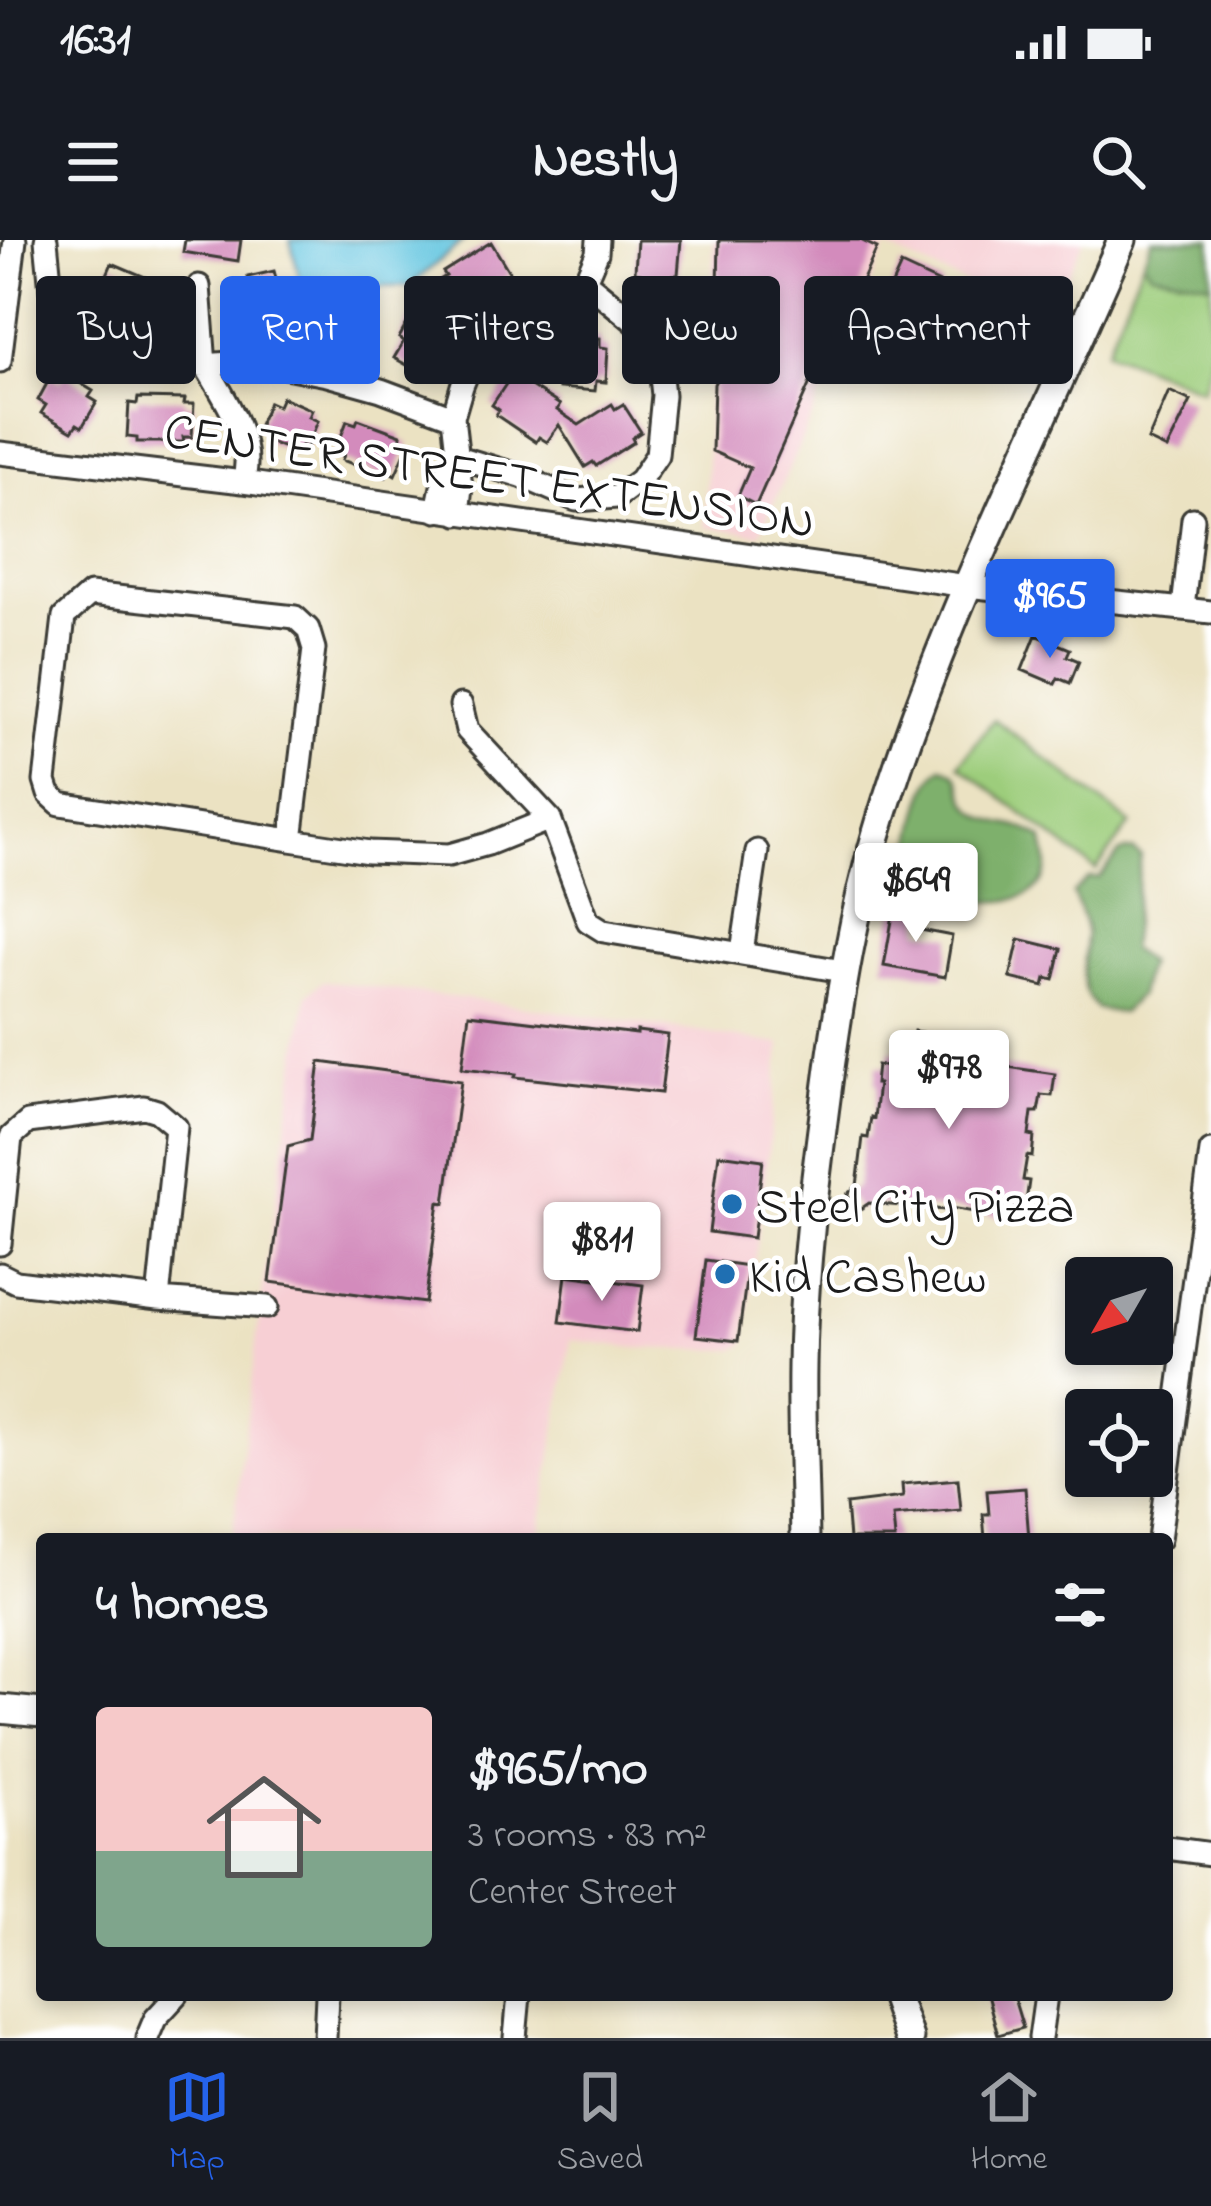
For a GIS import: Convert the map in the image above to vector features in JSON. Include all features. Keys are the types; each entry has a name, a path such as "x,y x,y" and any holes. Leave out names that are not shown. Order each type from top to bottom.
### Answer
{"main road":[{"path":"805,1533 802,1363 812,1205 844,970 876,836 968,586 1121,240"},
{"path":"0,1709 36,1712"},
{"path":"896,2001 909,2038"}],"street":[{"path":"0,362 6,282 15,240"},
{"path":"46,240 51,290 71,322 115,353 144,363 254,362 327,375 453,417"},
{"path":"587,276 598,240"},
{"path":"199,286 205,365 245,445 248,466 243,482"},
{"path":"458,457 486,463 576,500 617,497 640,480 657,455 663,395 659,359 636,323 598,292"},
{"path":"458,457 453,417 463,384"},
{"name":"CENTER STREET EXTENSION","path":"0,453 243,482 968,586 1211,612"},
{"path":"447,512 446,475 458,457"},
{"path":"1183,608 1193,519"},
{"path":"290,840 314,649 308,629 295,617 104,594 90,594 76,604 64,617 45,781 49,794 60,804 290,840 369,852 449,855 550,820"},
{"path":"461,705 466,730 550,820 588,920 604,932 844,970"},
{"path":"742,952 757,850"},
{"path":"0,1244 10,1137 28,1122 144,1107 157,1111 176,1127 158,1299"},
{"path":"1160,1533 1200,1309 1211,1151"},
{"path":"0,1274 16,1282 267,1307"},
{"path":"1173,1849 1211,1854"},
{"path":"147,2038 171,2001"},
{"path":"325,2038 327,2001"},
{"path":"515,2038 518,2001"},
{"path":"1040,2038 1045,2001"}],"shaded area":[{"path":"714,240 1084,240 1067,276 949,276 886,248 874,276 804,276 804,384 826,384 760,534 705,527 709,384 780,384 780,276 713,276"},
{"path":"323,981 781,1044 745,1344 735,1350 636,1348 571,1340 539,1533 233,1533 264,1279 307,994"}],"green space":[{"path":"1152,240 1211,240 1211,283 1151,272 1143,261"},
{"path":"1143,261 1152,272 1211,283 1211,359 1202,389 1106,351"},
{"path":"994,719 1131,824 1096,870 959,765"},
{"path":"942,767 956,774 969,804 982,816 1043,839 1047,867 1038,887 1011,900 977,901 946,893 926,876 914,855 914,836 926,790"},
{"path":"1133,850 1141,856 1130,948 1147,963 1139,995 1122,1013 1097,1009 1085,989 1086,931 1073,893 1089,878 1099,878 1120,852"}],"water":[{"path":"290,240 464,240 422,276 404,276 404,286 380,287 380,276 299,276"}],"building":[{"path":"185,240 241,240 238,261 183,252"},
{"path":"637,240 681,240 678,275 640,276 635,272"},
{"path":"719,240 860,240 877,248 865,276 804,276 804,384 809,384 756,505 738,496 750,468 712,451 714,384 780,384 780,276 718,276"},
{"path":"491,242 511,275 446,276 443,272"},
{"path":"112,263 143,276 106,276"},
{"path":"901,265 925,276 896,276"},
{"path":"598,338 600,347 608,348 606,382 598,381"},
{"path":"404,341 404,363 394,358"},
{"path":"47,384 81,384 93,391 89,397 97,402 82,427 77,424 72,431 41,413 46,405 38,400"},
{"path":"506,384 528,384 560,405 557,410 579,425 612,404 615,409 623,404 641,432 632,438 634,442 596,466 593,462 585,467 559,425 547,442 539,437 536,442 496,415 499,410 492,405"},
{"path":"559,384 596,384 595,391 559,388"},
{"path":"1169,391 1191,401 1167,449 1148,440"},
{"path":"282,397 312,410 309,417 318,421 307,447 301,445 297,453 264,440 267,431 258,427 269,402 278,406"},
{"path":"138,398 185,399 184,404 194,404 192,437 183,437 184,442 137,442 127,437 129,403 137,404"},
{"path":"358,419 401,435 400,440 409,444 395,475 388,471 386,477 342,460 344,455 335,452 347,421 356,424"},
{"path":"1036,635 1070,649 1067,656 1079,661 1070,683 1058,678 1055,684 1022,670"},
{"path":"894,909 924,911 921,930 952,936 945,977 884,966"},
{"path":"1019,939 1061,949 1054,980 1046,978 1044,986 1010,978"},
{"path":"469,1014 668,1035 661,1093 462,1068"},
{"path":"914,1031 948,1036 946,1058 1055,1074 1052,1096 1041,1095 1038,1112 1032,1112 1032,1157 1027,1156 1023,1180 1029,1181 1026,1202 1005,1204 1003,1217 946,1207 869,1203 859,1210 847,1194 857,1186 863,1137 868,1138 874,1118 877,1065 888,1067 890,1051 910,1054"},
{"path":"320,1062 461,1081 445,1203 439,1202 425,1303 270,1282 288,1146 310,1140"},
{"path":"719,1154 763,1160 753,1238 709,1232"},
{"path":"706,1260 748,1266 738,1341 696,1336"},
{"path":"566,1275 643,1285 637,1332 560,1322"},
{"path":"958,1479 961,1510 893,1516 894,1533 848,1533 846,1504 903,1497 902,1484"},
{"path":"1025,1488 1029,1533 985,1533 987,1491"},
{"path":"989,2001 1015,2001 1023,2028 998,2035"}],"place":[{"name":"Steel City Pizza","path":"732,1204"},
{"name":"Kid Cashew","path":"725,1274"}]}
